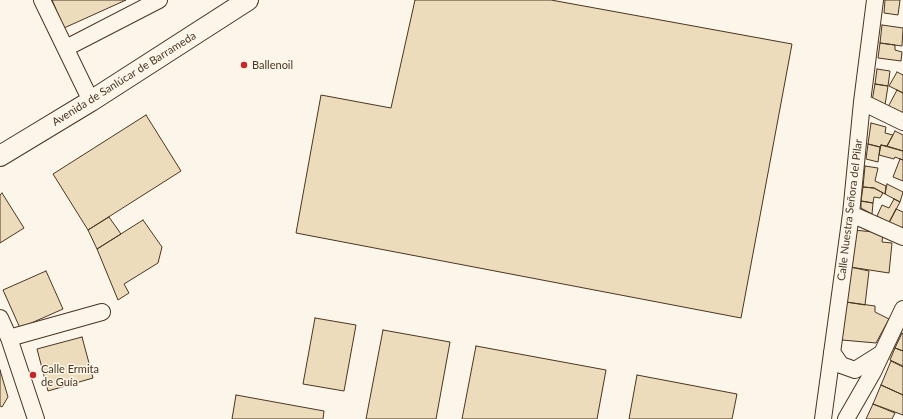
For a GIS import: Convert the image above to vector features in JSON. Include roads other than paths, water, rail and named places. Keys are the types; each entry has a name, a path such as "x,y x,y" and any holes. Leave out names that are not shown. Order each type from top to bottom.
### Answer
{"main road":[{"name":"Avenida de Sanlúcar de Barrameda","path":"0,156 91,101 235,3"}],"street":[{"path":"42,0 91,101"},
{"path":"66,48 159,0"},
{"name":"Calle Nuestra Señora del Pilar","path":"823,419 851,214 862,102 875,0"},
{"path":"862,102 903,122"},
{"path":"851,214 903,237"},
{"path":"846,419 873,372 903,309"},
{"path":"10,338 102,312"},
{"path":"0,318 10,338 36,419"},
{"path":"832,352 841,365 855,370 882,353"}],"place":[{"name":"Ballenoil","path":"244,65"},
{"name":"Calle Ermita de Guía","path":"33,375"}]}
